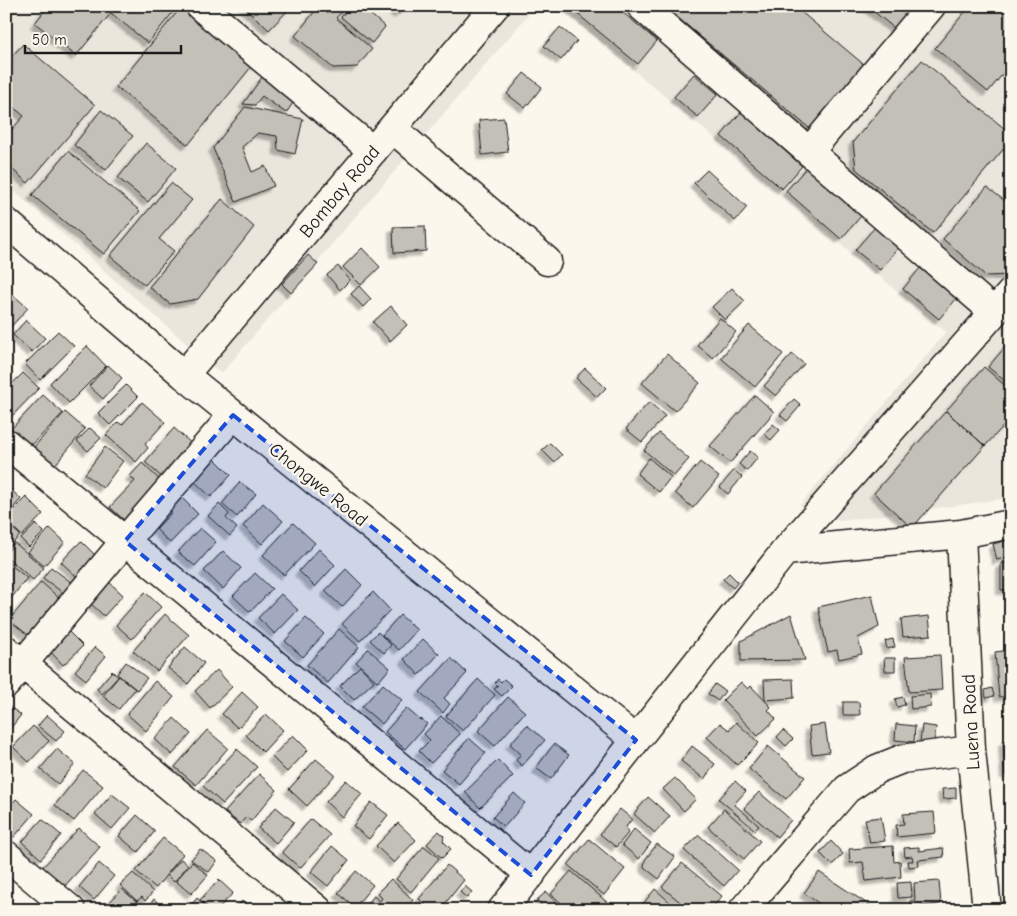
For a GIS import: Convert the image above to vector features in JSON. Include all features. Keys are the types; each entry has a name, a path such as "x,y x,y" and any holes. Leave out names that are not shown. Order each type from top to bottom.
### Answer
{"street":[{"path":"200,6 373,151"},
{"name":"Bombay Road","path":"184,375 495,6"},
{"path":"502,910 785,551 1002,302 809,152 641,6"},
{"path":"809,152 931,6"},
{"path":"392,128 547,261"},
{"name":"Chongwe Road","path":"6,222 184,375 636,740"},
{"path":"233,415 125,541 12,666 318,910"},
{"path":"6,443 531,875"},
{"path":"785,551 961,534 1011,524"},
{"name":"Luena Road","path":"961,534 971,750 987,910"},
{"path":"743,910 847,789 877,769 902,759 971,750"},
{"path":"6,855 71,910"}],"highlighted area":[{"path":"233,415 636,740 531,875 125,541"}],"shaded area":[{"path":"6,6 536,6 221,374 6,184"},
{"path":"557,6 1011,6 1011,498 841,521 800,505 946,332"}],"building":[{"path":"48,6 178,6 148,43 111,13 76,56 35,23"},
{"path":"182,6 190,6 256,61 188,145 116,87"},
{"path":"243,6 292,6 269,30"},
{"path":"319,6 341,6 344,9 336,18 372,49 357,67 333,68 295,36"},
{"path":"350,6 361,6 385,27 372,43 341,17"},
{"path":"389,6 406,6 399,14"},
{"path":"568,6 615,6 657,41 638,64"},
{"path":"664,6 794,6 868,68 815,133"},
{"path":"867,6 921,6 899,32"},
{"path":"970,6 1011,6 1011,64 988,92 935,48"},
{"path":"560,27 577,41 561,60 544,46"},
{"path":"23,44 95,105 28,183 6,164 6,136 24,116 6,101 6,63"},
{"path":"922,60 1011,134 1011,140 933,233 856,169 853,142"},
{"path":"524,73 542,87 525,108 507,94"},
{"path":"694,74 718,94 698,117 674,97"},
{"path":"262,77 295,100 286,113 262,96 255,105 243,104"},
{"path":"245,107 303,119 295,154 278,150 277,136 258,133 242,147 252,172 265,166 274,186 236,202 213,148"},
{"path":"101,110 133,136 106,170 74,145"},
{"path":"741,112 802,166 782,189 721,136"},
{"path":"504,118 508,152 482,155 479,120"},
{"path":"146,143 176,168 148,202 118,178"},
{"path":"68,151 140,211 104,254 32,195"},
{"path":"807,167 862,215 841,239 786,191"},
{"path":"707,170 747,207 735,221 694,183"},
{"path":"171,183 192,200 159,239 174,251 145,285 110,256"},
{"path":"987,187 1006,202 1011,196 1011,275 986,276 943,239"},
{"path":"222,199 254,227 198,299 170,304 149,287"},
{"path":"425,226 426,251 394,253 393,227"},
{"path":"875,227 899,247 880,270 855,250"},
{"path":"362,248 380,267 361,285 343,267"},
{"path":"308,255 318,264 291,293 282,284"},
{"path":"338,266 350,280 340,290 327,275"},
{"path":"920,268 957,298 939,319 903,289"},
{"path":"359,286 371,299 363,307 351,294"},
{"path":"732,288 745,301 725,320 712,307"},
{"path":"10,292 28,308 6,332 6,296"},
{"path":"391,306 407,325 390,341 373,322"},
{"path":"720,318 736,332 713,358 697,345"},
{"path":"26,320 45,338 32,352 13,335"},
{"path":"749,325 783,354 755,387 721,358"},
{"path":"58,331 74,346 40,380 25,364"},
{"path":"1011,340 1011,386 988,367"},
{"path":"87,346 106,366 69,403 50,383"},
{"path":"667,354 700,383 675,411 642,383"},
{"path":"792,354 804,364 776,396 764,386"},
{"path":"108,365 122,378 103,399 89,386"},
{"path":"984,367 1011,391 1011,418 985,446 946,411"},
{"path":"585,368 606,388 597,397 576,378"},
{"path":"23,373 39,388 11,417 6,412 6,386 8,388"},
{"path":"126,385 138,397 110,425 98,413"},
{"path":"43,395 63,413 30,447 11,429"},
{"path":"755,395 774,412 730,463 710,446"},
{"path":"794,399 801,405 787,421 780,415"},
{"path":"142,402 165,422 145,444 148,448 136,462 106,435 118,422 122,425"},
{"path":"649,402 665,416 642,442 626,429"},
{"path":"946,411 985,446 912,528 874,493"},
{"path":"65,412 85,429 55,465 34,447"},
{"path":"773,424 780,430 771,440 764,434"},
{"path":"90,428 101,438 88,451 77,441"},
{"path":"174,428 194,446 165,480 145,462"},
{"path":"659,433 689,459 674,476 644,450"},
{"path":"550,443 562,455 554,462 542,450"},
{"path":"105,447 123,461 103,488 85,474"},
{"path":"750,451 758,457 747,471 739,464"},
{"path":"649,458 671,477 659,492 637,474"},
{"path":"215,459 231,475 211,497 194,481"},
{"path":"700,462 719,477 693,508 675,493"},
{"path":"142,463 166,486 129,525 110,507 135,481 130,476"},
{"path":"734,470 742,477 728,494 720,487"},
{"path":"240,482 256,494 237,517 222,504"},
{"path":"6,485 21,499 6,516"},
{"path":"176,492 198,514 170,543 156,529 172,512 164,504"},
{"path":"26,497 43,514 22,536 6,520 6,517"},
{"path":"263,503 283,521 262,544 243,526"},
{"path":"219,504 229,514 226,518 237,528 230,536 208,516"},
{"path":"293,523 315,543 284,575 263,555"},
{"path":"36,524 44,532 29,547 21,539"},
{"path":"6,525 20,535 6,551"},
{"path":"50,528 65,542 44,566 28,552"},
{"path":"200,528 216,542 195,566 178,552"},
{"path":"1011,539 1011,556 997,560 993,544"},
{"path":"81,541 98,558 78,578 61,562"},
{"path":"15,543 44,568 33,580 6,556 6,553"},
{"path":"319,549 335,565 315,587 299,571"},
{"path":"223,551 241,568 223,589 204,571"},
{"path":"6,561 27,578 6,605"},
{"path":"1001,563 1011,563 1011,590 1001,590"},
{"path":"51,567 75,585 66,595 43,578"},
{"path":"346,569 362,585 342,607 325,591"},
{"path":"255,573 272,589 250,612 233,596"},
{"path":"729,573 738,582 733,588 723,579"},
{"path":"107,580 123,595 104,616 88,601"},
{"path":"41,582 59,598 28,635 9,620"},
{"path":"145,592 161,607 132,639 116,625"},
{"path":"373,592 390,610 360,641 342,624"},
{"path":"281,594 298,610 275,634 258,618"},
{"path":"872,595 879,627 858,638 862,654 839,659 837,650 828,652 818,607"},
{"path":"165,614 189,635 157,671 133,651"},
{"path":"791,614 805,660 741,661 741,641"},
{"path":"400,615 417,630 399,650 382,635"},
{"path":"929,616 931,635 903,637 901,619"},
{"path":"306,618 324,634 303,657 285,641"},
{"path":"339,629 359,647 328,683 307,665"},
{"path":"67,630 83,646 63,665 47,648"},
{"path":"378,632 391,645 384,653 370,640"},
{"path":"423,639 439,654 419,675 404,659"},
{"path":"893,639 895,647 887,649 885,641"},
{"path":"95,647 106,656 86,680 75,671"},
{"path":"185,647 204,663 188,684 168,668"},
{"path":"368,649 390,668 378,682 356,662"},
{"path":"1011,650 1011,696 999,697 995,652"},
{"path":"940,655 942,690 909,692 905,657"},
{"path":"451,658 467,673 444,698 450,704 443,713 420,692"},
{"path":"884,658 895,658 895,671 885,671"},
{"path":"126,662 147,678 137,690 117,674"},
{"path":"360,666 374,681 354,700 340,686"},
{"path":"217,670 232,687 210,708 195,691"},
{"path":"112,671 118,677 102,694 97,689"},
{"path":"119,676 135,689 119,709 103,696"},
{"path":"478,679 495,695 463,731 446,716"},
{"path":"498,679 501,682 504,679 512,686 502,696 494,689 498,686 495,683"},
{"path":"793,679 794,698 765,700 764,680"},
{"path":"155,681 174,697 146,731 127,714"},
{"path":"741,682 748,689 751,686 771,707 768,710 776,719 758,736 723,700"},
{"path":"383,684 402,700 382,724 362,707"},
{"path":"715,684 725,691 718,701 708,694"},
{"path":"992,688 994,696 986,698 985,690"},
{"path":"242,692 258,707 238,728 222,714"},
{"path":"930,694 931,707 911,709 910,696"},
{"path":"508,697 525,712 495,746 478,731"},
{"path":"903,697 905,705 897,707 895,699"},
{"path":"843,702 859,702 860,715 843,715"},
{"path":"6,704 21,715 6,734"},
{"path":"406,708 427,724 405,749 385,732"},
{"path":"266,714 283,730 263,752 246,735"},
{"path":"47,715 65,731 56,741 38,726"},
{"path":"441,716 460,734 431,763 419,751 430,740 424,734"},
{"path":"174,718 191,734 172,755 155,739"},
{"path":"736,722 759,743 737,765 707,737 720,723 729,730"},
{"path":"825,724 829,752 812,754 809,726"},
{"path":"896,724 915,726 914,742 895,740"},
{"path":"527,725 545,740 522,766 516,760 521,754 510,744"},
{"path":"922,725 936,727 934,745 920,743"},
{"path":"33,726 49,741 29,762 13,747"},
{"path":"207,730 228,748 196,785 175,767"},
{"path":"783,730 793,739 786,746 777,737"},
{"path":"293,735 308,750 287,772 272,757"},
{"path":"469,738 486,753 459,784 442,770"},
{"path":"1011,740 1011,774 1005,774 1003,741"},
{"path":"554,744 569,755 551,779 536,768"},
{"path":"692,746 715,764 704,779 681,761"},
{"path":"768,746 805,777 786,799 749,769"},
{"path":"57,749 75,764 58,784 40,769"},
{"path":"237,749 257,767 223,804 203,786"},
{"path":"316,759 335,775 307,806 289,789"},
{"path":"498,760 513,776 480,808 465,792"},
{"path":"83,770 103,786 74,821 55,805"},
{"path":"259,774 277,790 251,821 246,817 240,824 225,812"},
{"path":"675,778 696,799 684,811 663,789"},
{"path":"346,780 362,794 342,817 326,802"},
{"path":"735,781 746,791 734,804 759,826 755,830 719,799"},
{"path":"6,782 12,787 6,793"},
{"path":"956,788 956,798 943,799 942,789"},
{"path":"759,792 791,820 777,837 744,808"},
{"path":"514,793 525,803 504,827 493,817"},
{"path":"112,794 130,808 112,829 95,814"},
{"path":"648,797 670,816 655,833 634,814"},
{"path":"16,799 34,814 14,837 6,831 6,810"},
{"path":"371,802 388,815 369,839 353,826"},
{"path":"276,807 294,822 276,843 258,828"},
{"path":"620,809 632,819 626,827 628,833 616,847 600,834"},
{"path":"724,809 760,841 744,859 708,827"},
{"path":"934,812 936,833 897,837 896,825 904,824 903,814"},
{"path":"137,815 155,831 138,852 119,836"},
{"path":"881,817 885,841 870,843 865,819"},
{"path":"42,819 61,835 41,859 22,842"},
{"path":"311,819 330,835 300,868 282,852"},
{"path":"398,823 416,840 394,863 376,846"},
{"path":"79,828 100,847 61,890 40,870"},
{"path":"634,829 651,843 639,859 622,845"},
{"path":"439,831 444,836 443,841 451,849 442,858 427,844"},
{"path":"699,835 738,870 724,886 684,850"},
{"path":"163,838 183,854 156,888 136,871"},
{"path":"589,839 625,869 604,895 568,865"},
{"path":"831,841 843,854 832,865 820,853"},
{"path":"657,844 675,857 659,879 644,867 645,860"},
{"path":"332,846 349,860 328,886 311,872"},
{"path":"424,846 439,858 411,892 396,879"},
{"path":"893,846 894,862 900,861 901,877 866,881 863,862 850,863 849,849"},
{"path":"919,847 919,851 943,848 944,857 918,860 919,866 909,867 908,861 913,861 912,856 905,857 904,848"},
{"path":"200,849 217,861 209,872 191,860"},
{"path":"181,859 188,865 174,882 167,875"},
{"path":"192,862 208,875 191,894 176,881"},
{"path":"99,863 114,876 94,900 79,887"},
{"path":"682,863 722,896 711,910 690,910 662,887"},
{"path":"447,865 464,880 440,910 428,910 424,907 426,905 419,899"},
{"path":"356,871 373,885 355,907 338,893"},
{"path":"571,871 616,910 569,910 551,894"},
{"path":"819,872 869,905 866,910 828,910 804,893"},
{"path":"133,873 153,892 145,901 142,897 137,901 120,885"},
{"path":"391,879 413,900 404,910 362,910 374,896 379,902 382,898 377,893"},
{"path":"219,880 233,893 217,910 211,910 200,900"},
{"path":"939,881 941,904 910,907 910,901 915,901 914,883"},
{"path":"911,882 912,897 898,898 897,883"},
{"path":"465,886 472,892 467,898 460,892"},
{"path":"122,889 138,903 132,910 108,910 105,907"},
{"path":"655,889 679,910 638,910"},
{"path":"546,892 563,910 546,910 537,900"},
{"path":"197,898 210,910 187,910"},
{"path":"154,899 166,910 145,910"},
{"path":"242,901 252,910 234,910"}]}
